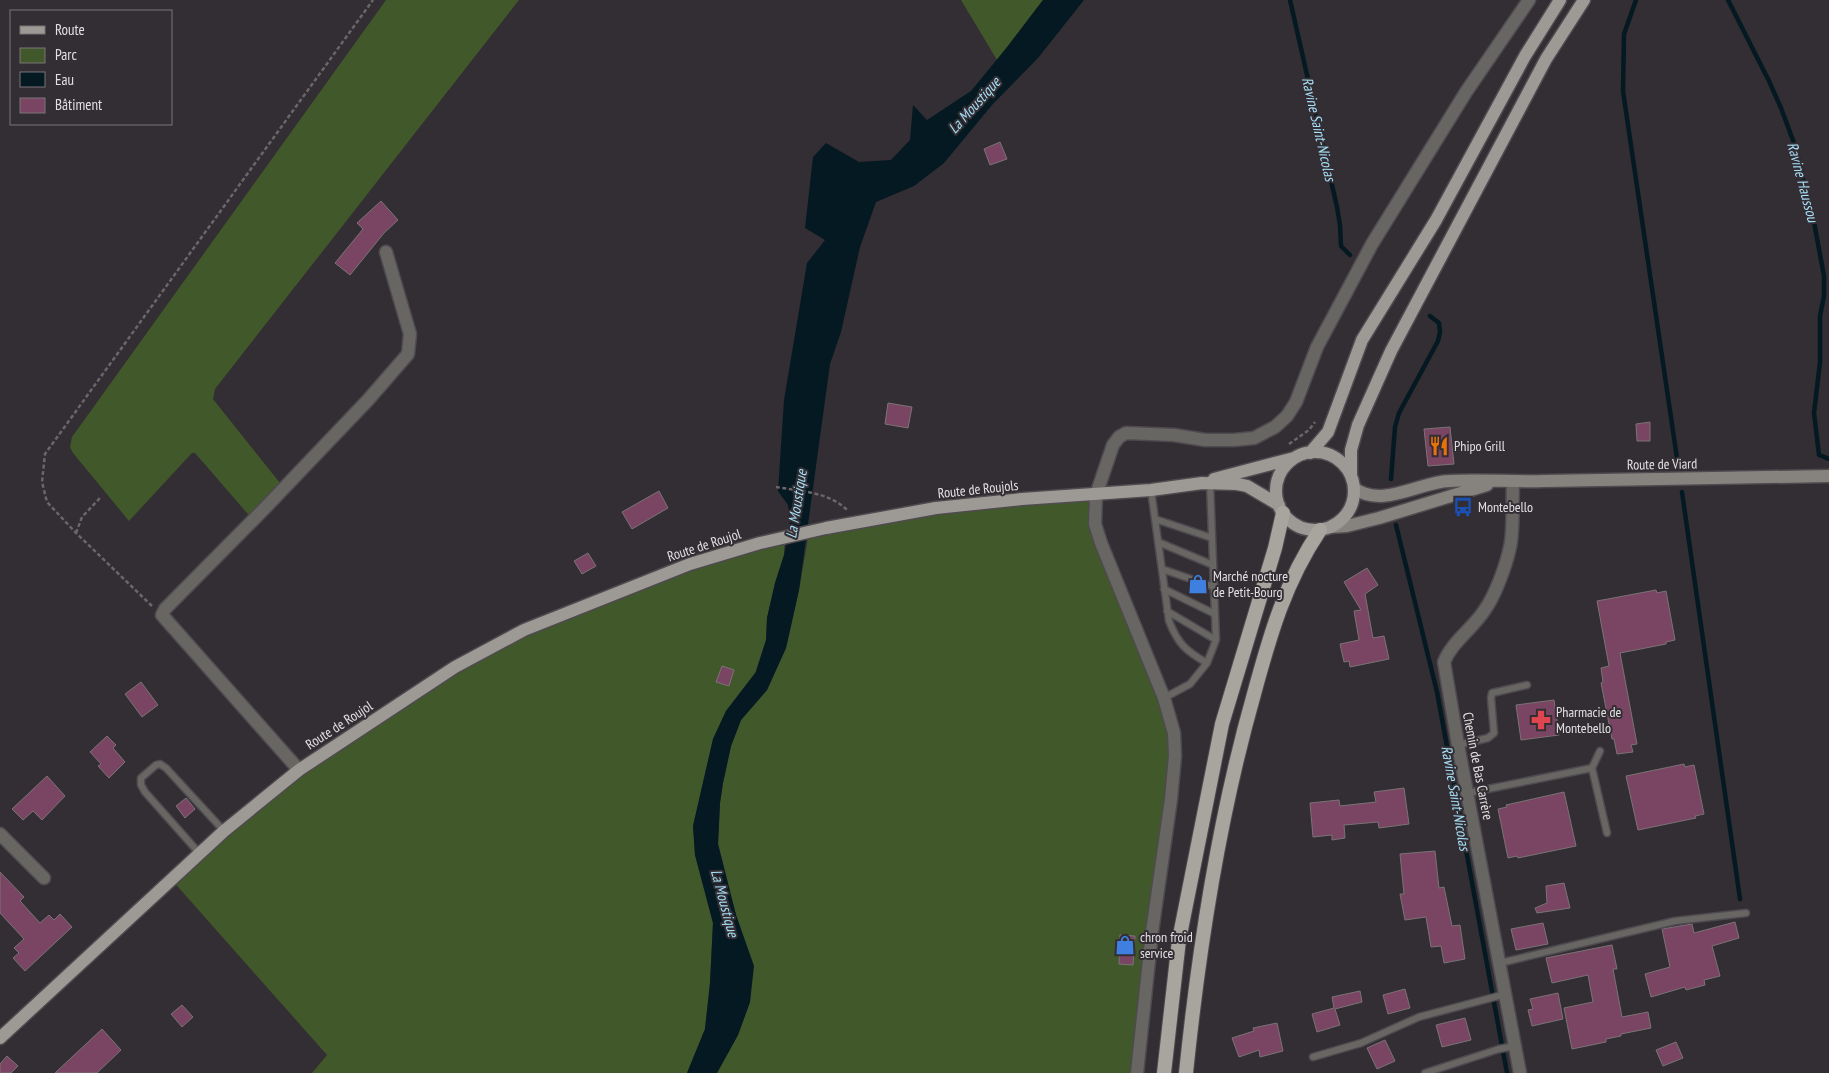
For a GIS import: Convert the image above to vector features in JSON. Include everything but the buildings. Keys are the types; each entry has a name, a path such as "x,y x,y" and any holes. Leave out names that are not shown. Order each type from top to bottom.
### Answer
{"highway":[{"path":"1164,1073 1179,940 1222,724 1276,548 1281,509"},
{"path":"1186,1073 1203,937 1228,797 1243,733 1282,600 1299,564 1325,529"}],"main road":[{"path":"1310,452 1328,432 1362,340 1436,220 1524,56 1560,0"},
{"path":"1353,482 1346,468 1330,455 1310,452 1294,458 1282,471 1276,489 1281,509 1295,524 1311,530 1325,529 1341,521 1349,512 1353,500 1353,482 1351,450 1358,425 1391,351 1546,59 1584,0"},
{"name":"Route de Roujols","path":"1206,483 1222,476 1294,458"},
{"name":"Route de Viard","path":"1353,482 1362,494 1386,496 1447,481 1513,482 1829,476"},
{"name":"Route de Viard","path":"1325,529 1379,518 1496,482"},
{"name":"Route de Roujols","path":"760,543 826,528 936,508 1022,499 1151,490 1206,483 1247,486 1281,509"},
{"name":"Route de Roujol","path":"0,1038 224,832 299,770 455,667 524,630 690,564 760,543"}],"street":[{"path":"1137,1073 1152,932 1171,799 1175,756 1174,733 1164,698 1100,543 1095,524 1096,495 1114,445 1119,437 1126,433 1174,435 1205,440 1254,438 1275,426 1287,416 1296,402 1317,348 1372,244 1466,92 1529,0"},
{"path":"299,770 162,615 165,609 271,502 408,354 410,334 386,252"},
{"name":"Chemin de Bas Carrère","path":"1513,482 1510,546 1497,585 1488,606 1475,624 1454,645 1444,662 1500,963 1503,995 1512,1046 1520,1073"},
{"path":"0,834 44,878"}],"lane":[{"path":"1164,698 1190,684 1207,663 1216,640 1212,538 1206,483"},
{"path":"1151,490 1168,621 1174,634 1188,652 1207,663"},
{"path":"1155,520 1212,538"},
{"path":"1158,542 1213,565"},
{"path":"1162,569 1214,588"},
{"path":"1164,589 1215,614"},
{"path":"1167,611 1216,640"},
{"path":"1458,745 1488,738 1494,732 1490,698 1492,693 1527,685"},
{"path":"1600,750 1592,768 1606,833"},
{"path":"200,854 145,792 141,785 141,778 156,765 160,764 166,768 224,832"},
{"path":"1468,793 1592,768"},
{"path":"1500,963 1675,921 1746,913"},
{"path":"1313,1056 1361,1044 1419,1018 1503,995"},
{"path":"1425,1073 1512,1046"}],"path":[{"path":"162,615 76,533 47,502 42,482 45,454 374,0"},
{"path":"776,487 819,494 841,505 858,522"},
{"path":"76,533 82,517 100,498"}],"green space":[{"path":"386,0 519,0 215,389 213,399 284,488 253,520 195,453 192,453 129,521 73,453 70,447 72,437"},
{"path":"961,0 1043,0 997,60"},
{"path":"1096,495 1095,524 1174,733 1137,1073 717,1073 738,1035 750,1002 752,962 736,915 718,844 723,783 731,746 741,720 767,690 786,648 809,532 1022,499"},
{"path":"785,537 784,555 767,618 766,640 755,673 726,711 713,739 693,826 695,855 713,923 710,983 705,1029 687,1073 312,1073 327,1055 171,879 299,770 455,667 608,597"}],"water":[{"name":"La Moustique","path":"1043,0 1084,0 1038,58 992,105 944,163 914,186 876,202 860,247 841,332 830,364 799,590 786,648 767,690 741,720 731,746 720,803 718,844 736,915 754,966 750,1002 738,1035 717,1073 687,1073 705,1029 710,983 713,923 695,855 693,826 713,739 726,711 756,672 766,640 767,618 784,555 790,522 788,505 778,491 784,400 807,263 825,240 805,228 813,157 826,143 859,162 891,160 910,140 913,105 927,120 971,91"}],"waterway":[{"name":"Ravine Saint-Nicolas","path":"1290,0 1337,207 1341,246 1350,255"},
{"path":"1636,0 1624,34 1623,91 1678,465"},
{"name":"Ravine Haussou","path":"1728,0 1781,108 1794,143 1814,222 1824,276 1824,296 1820,316 1820,362 1814,413 1819,455 1829,459"},
{"name":"Ravine Saint-Nicolas","path":"1391,479 1395,427 1399,413 1438,341 1439,323 1430,316"},
{"path":"1682,492 1740,899"},
{"name":"Ravine Saint-Nicolas","path":"1396,525 1437,692 1507,1073"}],"place":[{"name":"Phipo Grill","path":"1439,446"},
{"name":"Montebello","path":"1463,507"},
{"name":"Marché nocture de Petit-Bourg","path":"1198,584"},
{"name":"Pharmacie de Montebello","path":"1541,720"},
{"name":"chron froid service","path":"1125,945"}]}
